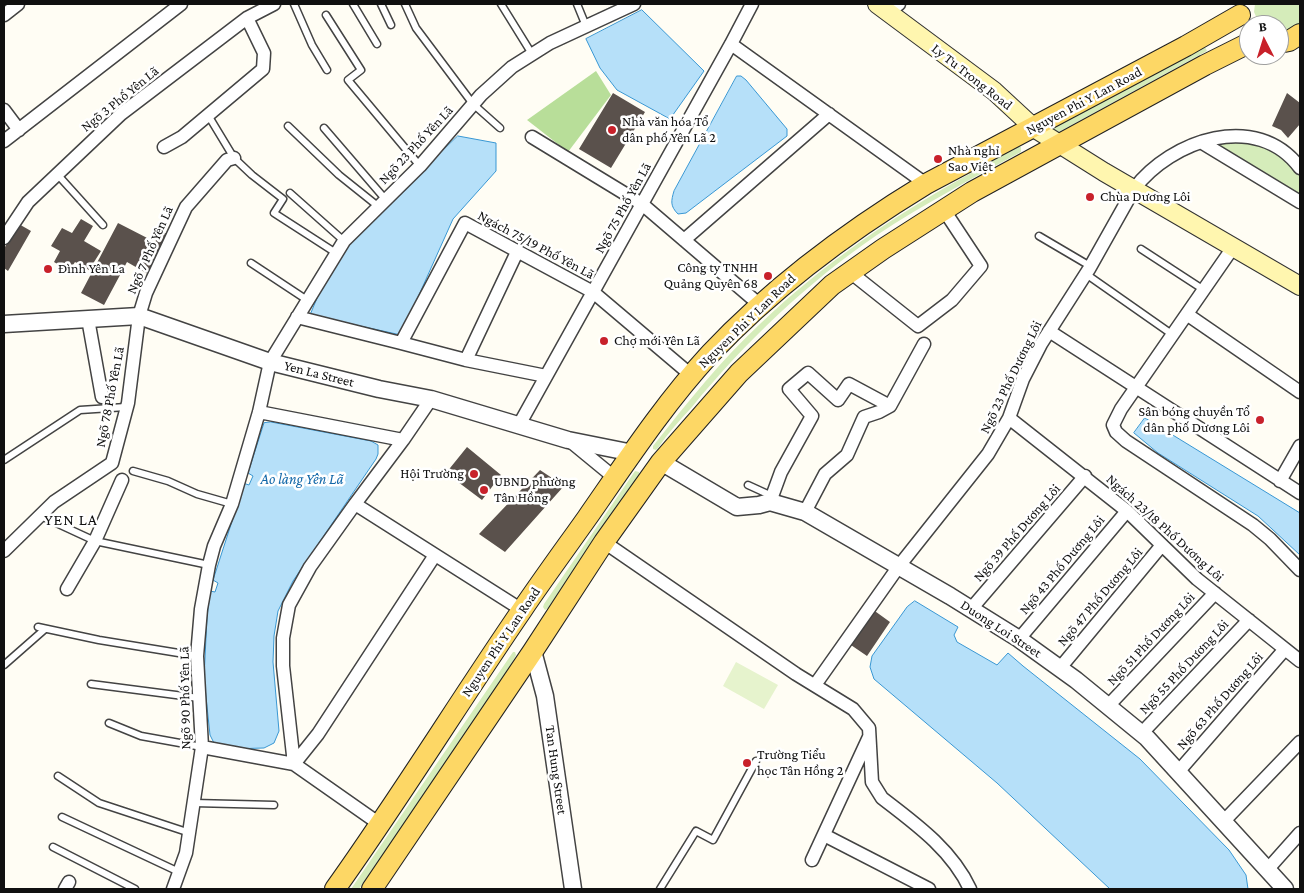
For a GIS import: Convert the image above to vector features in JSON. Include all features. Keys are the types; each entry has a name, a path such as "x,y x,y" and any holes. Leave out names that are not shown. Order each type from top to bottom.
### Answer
{"main road":[{"name":"Ly Tu Trong Road","path":"888,7 994,90 1034,128 1134,190 1234,246 1300,286"},
{"name":"Nguyen Phi Y Lan Road","path":"335,889 381,825 522,610 614,478 691,375 760,305 836,242 926,184 1239,19"},
{"name":"Nguyen Phi Y Lan Road","path":"372,889 533,651 604,542 661,462 739,373 832,285 882,249 972,192 1239,48"},
{"path":"633,453 661,462"},
{"path":"522,610 533,651"}],"street":[{"path":"4,15 18,4"},
{"path":"4,141 181,4"},
{"name":"Ngõ 3 Phố Yên Lã","path":"4,238 28,202 121,114 247,18 274,4"},
{"name":"Ngõ 23 Phố Yên Lã","path":"270,362 344,241 420,166 481,95 512,67 550,43 634,4"},
{"name":"Ngõ 75 Phố Yên Lã","path":"519,425 732,44 752,4"},
{"path":"164,147 182,136 263,69 264,53 247,18"},
{"path":"732,44 926,184"},
{"path":"4,110 19,130"},
{"path":"684,240 829,114"},
{"path":"532,137 642,204 760,305"},
{"name":"Ngõ 23 Phố Dương Lôi","path":"815,686 899,566 988,454 1009,418 1023,379 1041,344 1088,270 1142,178 1153,168 1186,148 1217,137 1258,138 1284,150 1300,168"},
{"path":"1201,142 1300,202"},
{"name":"Ngõ 7 Phố Yên Lã","path":"139,316 146,292 186,207 227,160 234,158"},
{"path":"850,272 918,326 952,300 981,266 944,210"},
{"name":"Ngách 75/19 Phố Yên Lã","path":"401,343 465,223 593,292 691,375"},
{"path":"1234,246 1188,315 1121,409 1113,425 1116,432 1170,471 1253,525 1270,539 1300,570"},
{"path":"466,360 517,252"},
{"path":"1188,315 1300,392"},
{"name":"Yen La Street","path":"4,324 139,316 270,362 379,389 430,399 568,440 633,453"},
{"name":"Ngõ 78 Phố Yên Lã","path":"4,551 54,502 112,463 126,408 139,316"},
{"path":"297,317 466,360 546,376"},
{"path":"88,319 102,396"},
{"path":"1049,331 1300,493"},
{"path":"805,512 825,474 847,455 864,417 890,406 924,344"},
{"name":"Ngõ 90 Phố Yên Lã","path":"172,889 186,853 202,748 197,656 201,609 209,565 214,546 232,504 270,362"},
{"path":"771,499 781,472 812,416 789,389 808,373 838,400 849,384 890,406"},
{"path":"294,764 283,666 284,638 289,605 310,567 403,440 430,399"},
{"path":"258,412 403,440"},
{"name":"Ngách 23/18 Phố Dương Lôi","path":"1009,418 1127,511 1197,579 1300,661"},
{"path":"568,440 614,478"},
{"path":"1280,481 1300,446"},
{"name":"Duong Loi Street","path":"661,462 737,507 759,505 771,499 805,512 899,566 1019,639 1060,668 1141,734 1285,889"},
{"name":"Ngõ 39 Phố Dương Lôi","path":"971,609 1085,476"},
{"path":"67,589 95,541 122,480"},
{"path":"355,504 522,610"},
{"name":"Ngõ 43 Phố Dương Lôi","path":"1019,639 1127,511"},
{"path":"604,542 815,686 853,709 869,728 872,782 877,791 882,798 927,833 946,853 964,876 970,889"},
{"name":"Ngõ 47 Phố Dương Lôi","path":"1060,668 1162,545"},
{"path":"294,764 318,734 435,555"},
{"name":"Ngõ 51 Phố Dương Lôi","path":"1108,706 1215,593"},
{"name":"Ngõ 55 Phố Dương Lôi","path":"1141,734 1248,620"},
{"name":"Ngõ 63 Phố Dương Lôi","path":"1178,772 1285,649"},
{"name":"Tan Hung Street","path":"533,651 545,696 573,889"},
{"path":"812,860 870,735"},
{"path":"1223,822 1300,742"},
{"path":"202,748 294,764 381,825"},
{"path":"1267,870 1300,834"},
{"path":"824,835 929,889"}],"lane":[{"path":"294,4 312,45 327,70"},
{"path":"353,4 376,44"},
{"path":"381,4 391,25"},
{"path":"405,4 416,28 473,104 500,128"},
{"path":"501,4 532,54"},
{"path":"577,4 586,26"},
{"path":"326,15 361,70 348,80 420,166"},
{"path":"208,115 234,158 252,175 283,198 274,213 336,253"},
{"path":"288,126 339,175 382,203"},
{"path":"324,128 382,203"},
{"path":"57,174 103,226"},
{"path":"290,194 344,241"},
{"path":"1038,236 1088,270 1174,335"},
{"path":"1141,249 1204,290"},
{"path":"252,263 307,300"},
{"path":"4,460 80,410 126,408"},
{"path":"133,471 168,481 197,494 232,504"},
{"path":"748,485 771,499"},
{"path":"41,516 95,541 209,565"},
{"path":"4,665 42,628 99,640 197,656"},
{"path":"91,684 199,698"},
{"path":"109,722 141,736 202,748"},
{"path":"660,889 696,831 713,840 756,761"},
{"path":"58,776 99,803 190,833"},
{"path":"194,803 274,805"},
{"path":"62,817 179,872"},
{"path":"53,847 135,889"}],"green space":[{"path":"1255,4 1300,4 1300,24 1289,29 1289,15 1255,15"},
{"path":"1205,47 1207,51 1055,134 1051,129"},
{"path":"596,71 611,95 568,152 527,120"},
{"path":"1241,139 1274,153 1295,169 1300,177 1300,198 1217,145 1218,143"},
{"path":"1021,147 1021,152 877,235 826,273 778,314 756,336 712,383 658,448 656,450 653,449 653,446 705,382 732,352 761,323 810,280 888,223 943,189"},
{"path":"635,471 639,472 639,475 545,610 544,604"},
{"path":"513,652 516,655 511,665 359,889 351,889"},
{"path":"736,662 778,685 764,709 723,686"}],"water":[{"path":"642,10 704,71 670,119 617,90 600,68 586,39"},
{"path":"737,76 741,76 746,80 787,129 787,136 686,213 678,214 672,203 674,191"},
{"path":"458,136 496,143 496,171 453,219 401,335 310,315 335,255"},
{"path":"1145,418 1300,513 1300,555 1258,516 1158,453 1134,433"},
{"name":"Ao làng Yên Lã","path":"271,422 371,441 378,445 378,454 293,581 278,611 274,636 273,662 279,731 274,743 264,748 228,749 214,743 210,735 204,678 210,591 215,592 218,583 213,580 243,483 249,485 253,476 248,473 264,423"},
{"path":"915,601 958,627 954,635 957,642 997,665 1008,653 1140,759 1229,850 1246,875 1248,889 1110,889 997,783 874,679 870,667 872,656 907,607"}],"building":[{"name":"Nhà văn hóa Tổ dân phố Yên Lã 2","path":"613,93 645,112 611,168 579,149"},
{"path":"1287,93 1300,103 1300,124 1288,138 1281,130 1272,126"},
{"path":"81,219 93,226 84,241 101,251 89,270 75,262 69,271 54,262 60,251 51,246 62,228 72,233"},
{"path":"17,223 31,231 8,271 4,268 4,249"},
{"path":"118,223 155,242 161,231 169,235 148,274 127,262 104,305 81,293"},
{"name":"Hội Trường","path":"467,447 501,475 482,500 446,473"},
{"path":"540,470 564,486 505,552 479,534"},
{"path":"872,609 890,622 867,656 848,643"}],"place":[{"name":"Nhà văn hóa Tổ dân phố Yên Lã 2","path":"612,130"},
{"name":"Nhà nghỉ Sao Việt","path":"938,159"},
{"name":"Chùa Dương Lôi","path":"1090,197"},
{"name":"Đình Yên La","path":"48,269"},
{"name":"Công ty TNHH Quảng Quyên 68","path":"768,276"},
{"name":"Chợ mới Yên Lã","path":"604,341"},
{"name":"Sân bóng chuyền Tổ dân phố Dương Lôi","path":"1260,420"},
{"name":"Hội Trường","path":"474,474"},
{"name":"UBND phường Tân Hồng","path":"484,490"},
{"name":"Trường Tiểu học Tân Hồng 2","path":"747,763"}],"district":[{"name":"YEN LA","path":"71,520"}]}
